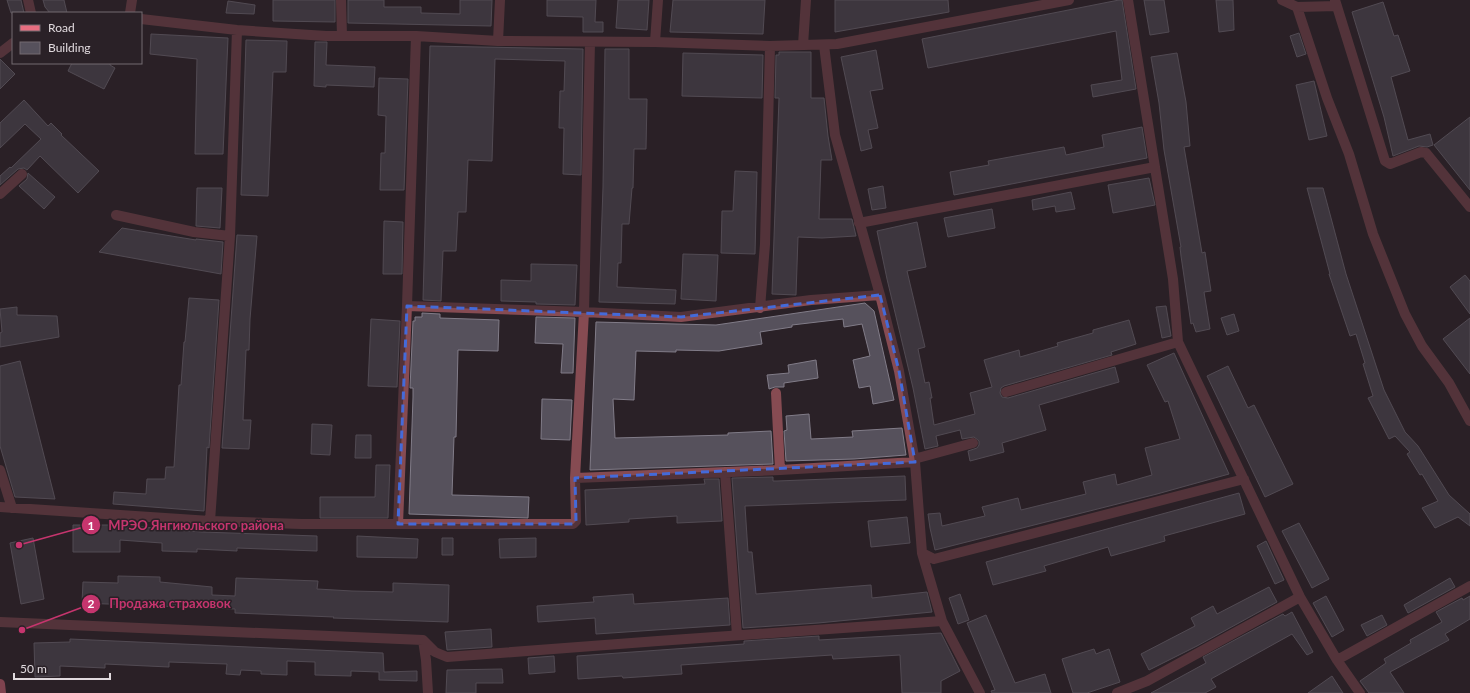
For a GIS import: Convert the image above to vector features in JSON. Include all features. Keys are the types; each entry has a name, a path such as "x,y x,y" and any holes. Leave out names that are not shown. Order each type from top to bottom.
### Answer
{"main road":[{"path":"0,684 1,693"}],"street":[{"path":"28,0 31,12"},
{"path":"130,12 132,0"},
{"path":"342,0 342,36"},
{"path":"498,41 500,0"},
{"path":"655,42 658,0"},
{"path":"803,45 806,0"},
{"path":"142,19 237,30 342,36 416,36 498,41 655,42 770,46 824,45 837,44 1069,0"},
{"path":"1128,0 1173,279 1178,342 1300,597 1337,660 1360,693"},
{"path":"1282,0 1302,8 1336,3 1385,161 1390,164 1421,152 1426,153 1470,207"},
{"path":"1302,8 1327,98 1349,154 1373,234 1405,314 1422,346 1449,383 1470,421"},
{"path":"210,521 230,236 237,30"},
{"path":"398,524 416,36"},
{"path":"0,507 210,521 302,524 573,524 576,521 575,478 584,312 590,42"},
{"path":"0,53 12,44"},
{"path":"824,45 835,135 880,295 899,371 915,461 922,553 942,621 980,693"},
{"path":"760,308 765,244 770,46"},
{"path":"859,223 1155,167"},
{"path":"0,194 22,174"},
{"path":"116,215 194,232 230,236"},
{"path":"407,306 681,317 760,308 811,300 880,295"},
{"path":"1006,392 1178,342"},
{"path":"776,393 780,470"},
{"path":"575,478 780,470 915,461 973,443"},
{"path":"0,470 12,508"},
{"path":"725,472 737,635"},
{"path":"922,553 934,559 1244,479"},
{"path":"1337,660 1470,586"},
{"path":"1117,693 1147,681 1300,597"},
{"path":"0,622 423,640 435,652 447,658 737,635 942,621"},
{"path":"423,640 428,693"}],"highlighted area":[{"path":"880,295 899,371 915,462 575,478 576,521 573,524 398,524 407,306 681,317"}],"building":[{"path":"7,0 21,0 24,12 11,13"},
{"path":"43,0 64,0 67,12 49,12 45,7"},
{"path":"273,0 335,0 335,22 273,21"},
{"path":"348,0 384,0 384,7 421,7 421,13 460,14 460,0 492,0 491,26 348,23"},
{"path":"547,0 596,0 595,22 603,22 603,32 583,32 583,17 547,16"},
{"path":"618,0 649,0 647,30 616,28"},
{"path":"673,0 765,0 763,34 670,32"},
{"path":"835,0 948,0 949,12 835,32"},
{"path":"1122,0 1136,89 1093,97 1091,85 1122,80 1116,31 928,68 922,39"},
{"path":"1144,0 1164,0 1169,32 1150,35"},
{"path":"1216,0 1233,0 1234,30 1219,32"},
{"path":"228,1 255,5 254,14 226,13"},
{"path":"1383,2 1394,36 1398,35 1410,71 1391,77 1408,140 1430,134 1433,145 1427,147 1419,146 1393,156 1384,117 1352,12"},
{"path":"1299,33 1306,54 1297,57 1290,36"},
{"path":"151,34 228,38 223,154 195,154 197,59 150,54"},
{"path":"246,40 287,41 286,72 273,72 268,196 241,195"},
{"path":"315,42 327,42 326,65 375,67 374,87 314,86"},
{"path":"430,46 583,49 581,175 563,174 564,128 559,128 560,91 564,91 565,61 495,59 492,161 468,160 466,212 458,212 456,251 443,251 441,301 423,300"},
{"path":"605,49 629,49 629,99 647,99 646,149 634,149 633,188 629,224 622,224 621,263 618,263 617,287 676,290 675,304 599,302 603,187"},
{"path":"876,50 883,89 870,91 878,128 868,130 872,148 861,151 841,57"},
{"path":"779,52 811,52 811,98 824,98 832,160 821,160 819,219 852,219 856,236 822,238 798,237 796,295 772,294 779,98 775,98 776,55 779,55"},
{"path":"683,53 763,55 762,98 682,96"},
{"path":"1177,53 1186,102 1190,146 1184,147 1202,253 1205,252 1211,291 1204,292 1210,329 1196,332 1193,323 1191,324 1181,247 1164,150 1159,103 1151,57"},
{"path":"0,59 15,74 0,89"},
{"path":"72,64 110,64 115,68 104,89 68,71"},
{"path":"379,78 408,79 404,190 380,190 381,153 385,153 386,116 378,115"},
{"path":"1314,81 1327,136 1309,140 1296,85"},
{"path":"24,100 48,126 51,123 62,134 61,135 99,171 78,193 40,156 27,170 24,168 18,169 0,185 0,176 10,167 11,168 41,139 25,124 0,148 0,123"},
{"path":"1470,117 1470,190 1434,145"},
{"path":"1142,127 1147,158 954,195 950,172 989,165 988,161 1064,147 1066,155 1104,147 1102,135"},
{"path":"735,171 757,172 755,254 721,253 722,211 733,211"},
{"path":"28,173 55,197 44,209 19,186 27,179"},
{"path":"1149,178 1155,205 1113,213 1108,185"},
{"path":"883,186 886,208 872,210 868,189"},
{"path":"197,188 222,188 220,228 196,226"},
{"path":"1307,188 1323,188 1346,274 1384,390 1405,432 1418,446 1449,495 1470,514 1470,526 1458,517 1435,528 1422,508 1438,501 1422,474 1420,475 1407,454 1410,452 1395,436 1389,439 1368,398 1373,396 1363,364 1365,363 1356,334 1350,336 1329,274"},
{"path":"1071,192 1075,209 1056,212 1055,206 1033,210 1032,200"},
{"path":"992,209 995,228 948,237 944,218"},
{"path":"384,221 403,222 402,274 383,274"},
{"path":"917,222 926,267 907,271 925,347 918,349 925,383 929,382 934,425 975,414 970,393 992,387 984,360 1019,350 1020,357 1058,346 1057,343 1093,333 1093,330 1129,320 1136,344 1111,352 1112,355 1004,386 1001,388 1000,393 1002,397 1008,398 1115,367 1119,382 1039,405 1046,430 1002,443 1004,452 970,461 968,451 977,448 979,441 974,437 962,439 960,430 936,436 938,446 925,449 913,388 877,231"},
{"path":"122,228 196,240 223,242 221,274 99,252"},
{"path":"237,235 257,236 249,350 246,350 243,420 251,420 249,449 222,448"},
{"path":"683,254 718,255 716,301 681,299"},
{"path":"531,264 577,265 575,305 501,301 501,280 531,281"},
{"path":"1465,275 1470,281 1470,314 1450,287"},
{"path":"189,298 219,300 209,448 207,447 204,511 113,504 114,492 146,494 147,479 165,479 166,467 174,467 179,385 181,385"},
{"path":"865,303 874,311 894,400 873,404 870,386 859,388 853,360 870,356 862,324 844,327 843,319 792,325 792,327 760,332 762,344 719,351 636,351 634,400 613,399 615,438 728,435 728,433 771,431 773,464 590,470 596,322 716,325"},
{"path":"1166,306 1171,336 1162,338 1156,307"},
{"path":"17,307 17,315 57,316 59,337 0,347 0,333 2,332 0,309"},
{"path":"422,313 440,314 440,318 499,320 498,351 458,350 456,437 454,437 452,495 529,497 528,518 409,514 413,397 413,388 410,388 413,321 415,321 415,317 422,317"},
{"path":"1234,314 1239,331 1227,335 1221,318"},
{"path":"536,317 575,318 573,373 561,373 563,344 535,343"},
{"path":"1470,318 1470,374 1443,339"},
{"path":"371,319 400,321 397,387 368,386"},
{"path":"1174,353 1229,474 1157,494 935,550 928,514 940,513 942,526 985,516 982,507 1018,498 1021,510 1086,494 1083,482 1115,474 1117,485 1152,475 1145,448 1180,439 1168,401 1165,402 1147,365"},
{"path":"816,360 818,378 784,383 784,387 769,389 767,375 789,373 788,365"},
{"path":"20,361 55,499 15,497 0,446 0,366"},
{"path":"1228,366 1248,408 1254,405 1293,484 1265,497 1207,376"},
{"path":"542,399 572,400 570,440 541,439"},
{"path":"809,414 811,439 853,437 852,431 902,428 906,455 854,459 786,461 784,431 787,430 786,416"},
{"path":"312,424 332,425 330,455 311,454"},
{"path":"356,435 371,435 371,458 355,458"},
{"path":"376,465 390,465 388,518 320,518 320,497 375,497"},
{"path":"905,476 906,500 745,506 748,552 752,552 756,594 871,585 872,598 927,592 932,612 818,623 743,628 732,478 773,477 773,481 777,481"},
{"path":"704,479 719,479 722,521 677,523 677,516 629,519 629,522 586,525 585,490 705,484"},
{"path":"1239,493 1245,514 1164,536 1165,541 1111,556 1108,547 1044,566 1046,571 993,585 986,562"},
{"path":"907,517 910,543 871,547 868,521"},
{"path":"1299,523 1329,579 1312,588 1282,531"},
{"path":"73,525 118,525 202,532 317,536 317,551 237,548 237,551 197,549 197,552 162,551 162,543 120,540 120,552 73,552"},
{"path":"357,536 418,539 417,558 357,557"},
{"path":"33,538 44,599 21,604 10,543"},
{"path":"442,538 453,538 453,555 442,555"},
{"path":"536,538 536,557 500,558 499,539"},
{"path":"1266,541 1284,580 1275,584 1257,546"},
{"path":"118,576 160,577 160,582 212,587 212,595 235,596 236,578 318,581 317,589 352,591 393,592 393,583 449,585 448,622 235,613 235,609 82,603 83,582 118,583"},
{"path":"1450,578 1455,587 1408,613 1404,605"},
{"path":"1269,587 1277,602 1197,646 1149,670 1141,654 1195,626 1191,618 1213,606 1217,614"},
{"path":"633,594 634,604 728,598 730,625 596,634 595,618 538,622 537,606 594,602 593,597"},
{"path":"960,594 969,620 958,624 949,598"},
{"path":"1326,596 1344,630 1332,637 1313,603"},
{"path":"1470,596 1470,619 1445,634 1449,640 1390,672 1404,693 1369,693 1360,681 1386,663 1384,659 1411,643 1410,640 1442,622 1436,612 1462,598 1463,600"},
{"path":"1292,612 1313,652 1307,655 1292,634 1211,679 1216,687 1205,693 1151,693 1206,663 1203,657 1283,614 1285,616"},
{"path":"986,615 1015,683 1045,674 1051,693 992,693 991,691 995,690 967,623"},
{"path":"1382,615 1387,625 1367,636 1361,625"},
{"path":"491,629 492,647 447,650 445,632"},
{"path":"941,633 960,671 941,681 941,693 902,693 900,655 833,659 832,655 681,665 682,674 578,679 577,656 744,644 744,641 819,636 819,640"},
{"path":"70,639 383,653 384,672 417,671 417,681 379,680 379,672 351,671 351,676 315,675 315,662 287,661 287,675 261,674 261,671 241,670 240,675 226,674 227,664 169,662 169,667 105,664 105,668 60,666 60,676 35,677 34,643 70,642"},
{"path":"1094,649 1096,654 1109,649 1120,682 1087,693 1073,693 1062,659"},
{"path":"554,656 555,672 529,674 528,658"},
{"path":"502,669 503,683 476,683 476,693 446,693 447,670"},
{"path":"1332,676 1343,693 1308,693"}],"place":[{"name":"МРЭО Янгиюльского района","path":"19,545"},
{"name":"Продажа страховок","path":"22,630"}]}
